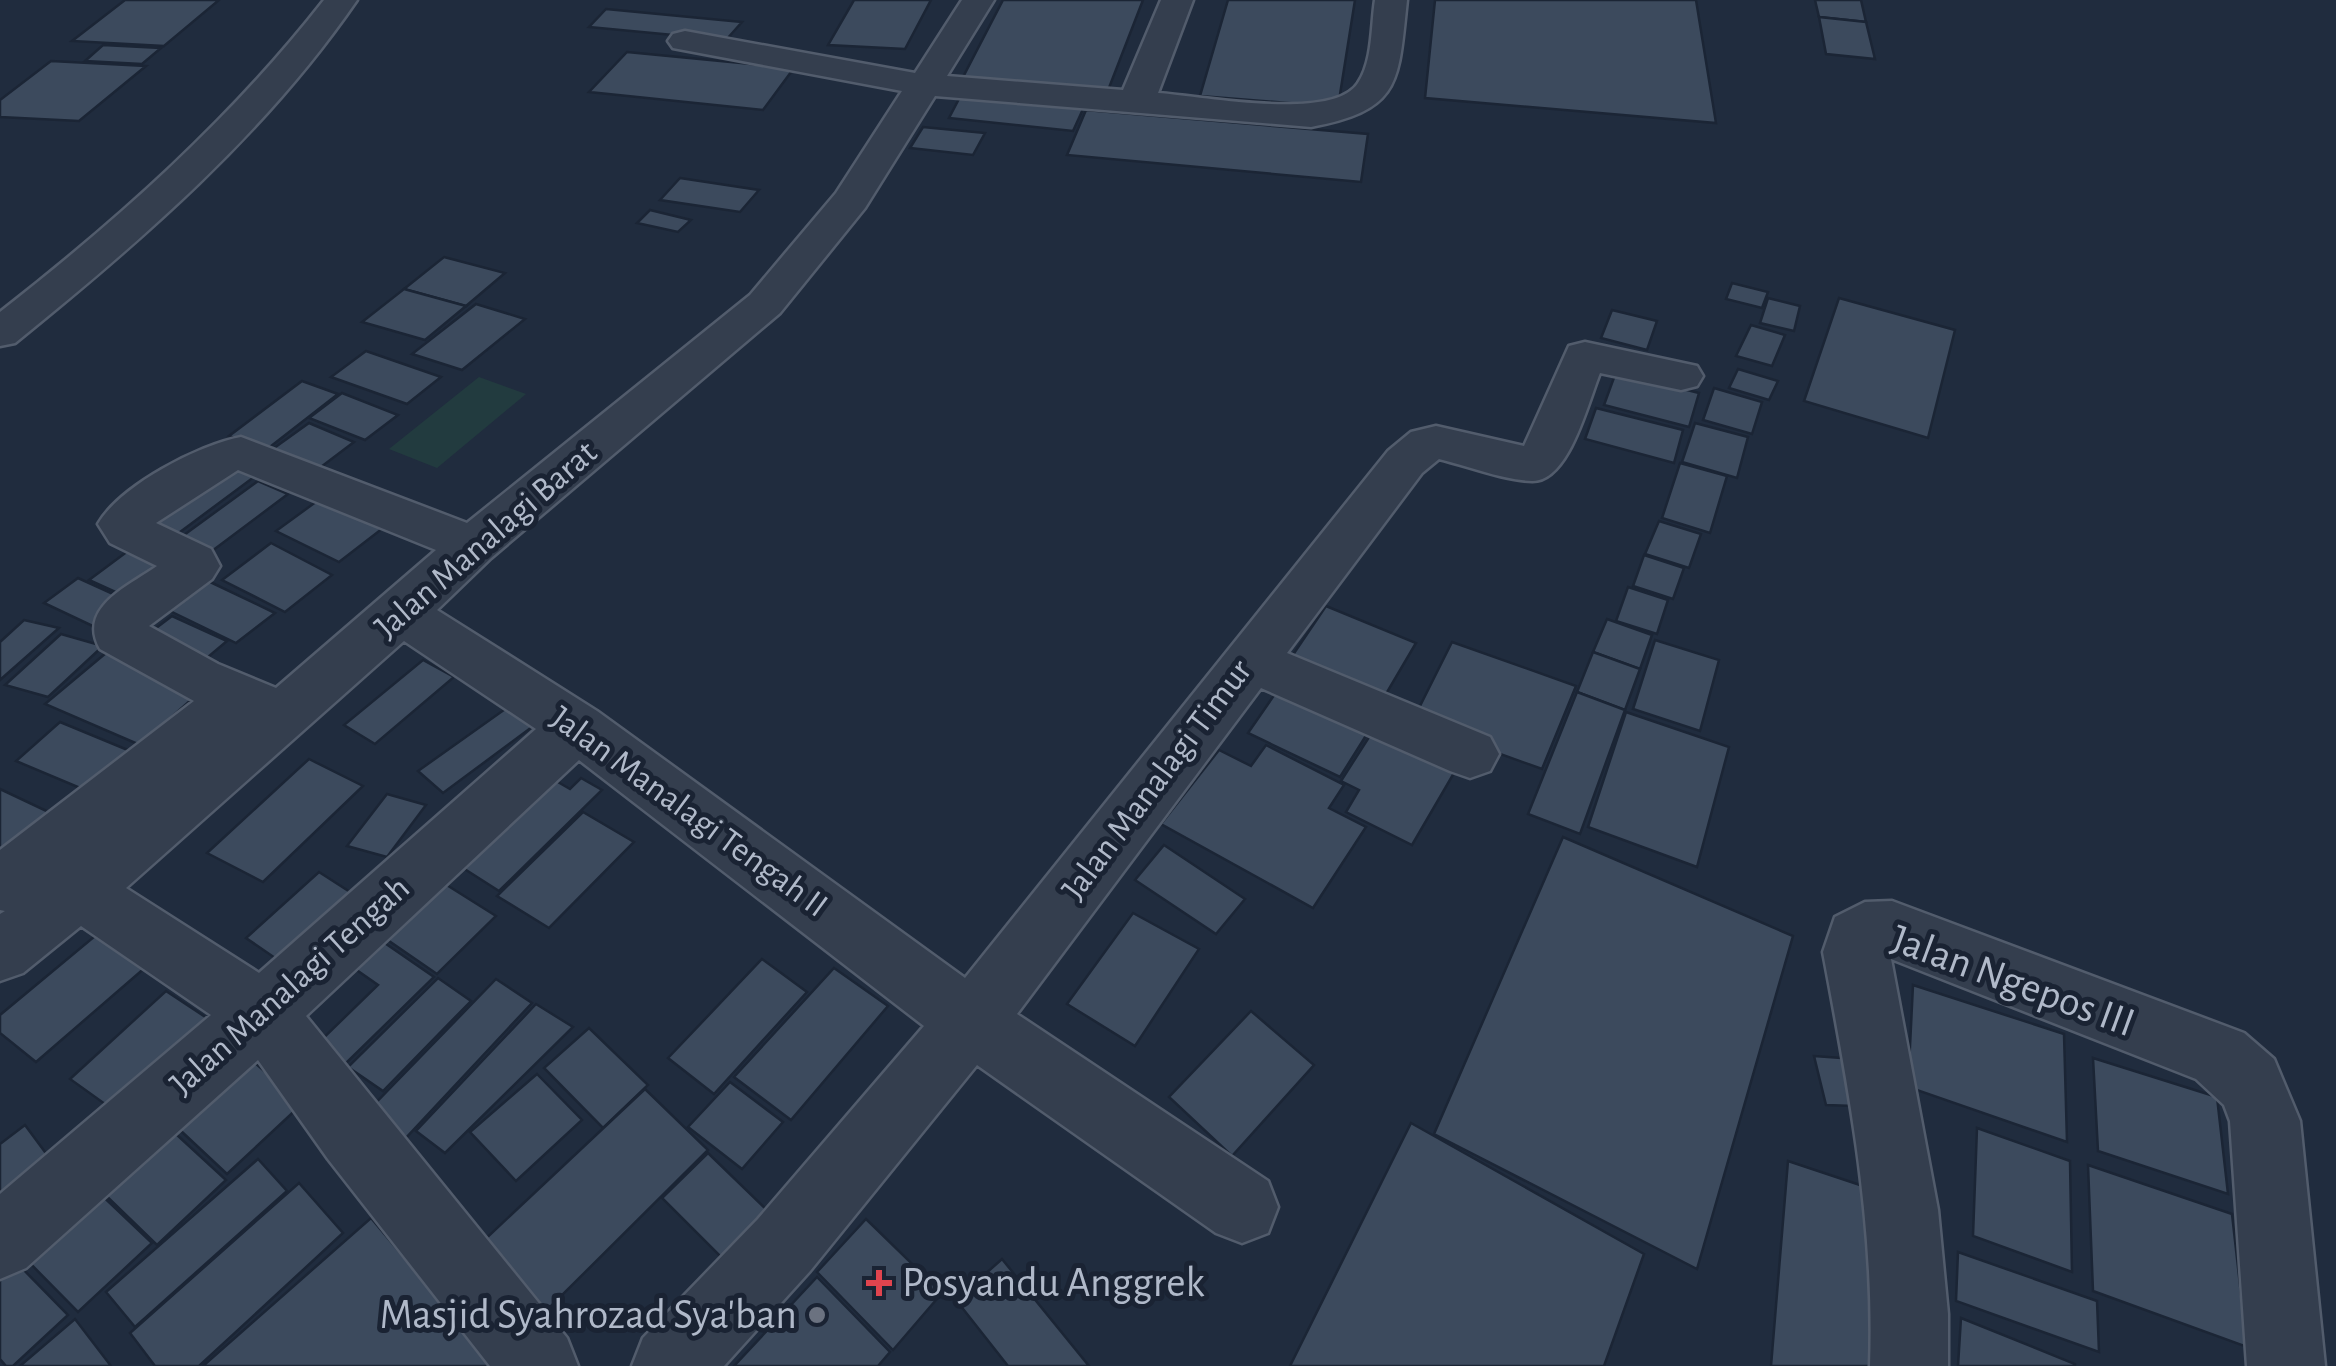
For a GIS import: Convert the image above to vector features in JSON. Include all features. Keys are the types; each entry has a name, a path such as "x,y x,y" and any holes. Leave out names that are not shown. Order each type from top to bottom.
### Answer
{"street":[{"path":"0,334 82,270 166,194 258,100 341,0"},
{"name":"Jalan Manalagi Barat","path":"36,880 262,705 401,613 473,544 765,304 850,200 978,0"},
{"path":"1136,103 1176,0"},
{"path":"685,41 925,84 1311,116 1342,113 1358,105 1378,85 1390,0"},
{"name":"Jalan Manalagi Timur","path":"672,1366 784,1245 970,1020 1405,462 1428,443 1534,465 1541,461 1585,356 1681,376"},
{"path":"262,705 129,644 118,635 118,626 125,616 194,566 123,524 205,467 231,453 241,453 473,544"},
{"name":"Jalan Manalagi Tengah II","path":"401,613 577,727 970,1020 1242,1207"},
{"path":"1250,660 1470,754"},
{"name":"Jalan Manalagi Tengah","path":"0,1242 263,1012 577,727"},
{"path":"0,952 36,880 263,1012 353,1134 539,1366"},
{"name":"Jalan Ngepos III","path":"1910,1366 1905,1238 1894,1149 1855,952 1857,937 1865,931 1892,930 2220,1056 2250,1082 2265,1121 2286,1366"}],"green space":[{"path":"479,377 526,394 437,468 389,449"}],"building":[{"path":"125,0 219,0 164,46 72,41"},
{"path":"854,0 931,0 905,49 828,45"},
{"path":"1003,0 1143,0 1107,93 961,81"},
{"path":"1228,0 1355,0 1338,107 1200,96"},
{"path":"1435,0 1696,0 1716,123 1425,98"},
{"path":"1815,0 1861,0 1866,22 1819,17"},
{"path":"606,9 742,22 726,40 589,27"},
{"path":"1819,17 1866,22 1875,59 1826,54"},
{"path":"103,45 161,48 142,64 85,61"},
{"path":"627,52 794,68 763,110 589,92"},
{"path":"51,61 146,66 79,121 0,117 0,100"},
{"path":"961,95 1084,107 1073,131 949,118"},
{"path":"1086,110 1368,134 1361,182 1067,155"},
{"path":"923,127 985,133 973,155 910,148"},
{"path":"680,178 759,190 740,212 660,200"},
{"path":"650,210 691,220 678,232 637,223"},
{"path":"444,257 505,273 466,306 404,289"},
{"path":"1732,283 1768,292 1762,308 1726,299"},
{"path":"404,289 466,306 425,340 362,322"},
{"path":"1768,298 1800,306 1794,331 1760,323"},
{"path":"1839,298 1955,330 1928,438 1804,401"},
{"path":"476,304 525,319 462,370 412,354"},
{"path":"1612,310 1657,321 1647,350 1601,338"},
{"path":"1751,325 1785,335 1772,366 1736,356"},
{"path":"366,351 441,377 407,404 331,377"},
{"path":"1738,369 1778,381 1769,400 1729,388"},
{"path":"1616,372 1699,393 1689,427 1604,405"},
{"path":"302,381 338,394 266,450 229,436"},
{"path":"1714,388 1762,402 1752,434 1703,420"},
{"path":"342,393 398,415 365,440 309,418"},
{"path":"1596,408 1683,430 1674,463 1585,439"},
{"path":"309,423 354,442 309,476 263,456"},
{"path":"1695,423 1748,437 1737,478 1682,462"},
{"path":"229,462 258,474 172,538 143,525"},
{"path":"1680,463 1727,476 1710,533 1662,518"},
{"path":"258,481 288,494 204,557 173,543"},
{"path":"324,496 387,525 339,562 276,531"},
{"path":"1659,521 1701,534 1689,568 1645,554"},
{"path":"271,543 332,575 285,612 222,580"},
{"path":"136,545 180,563 133,600 89,580"},
{"path":"1644,555 1684,568 1673,599 1633,586"},
{"path":"78,578 133,603 99,629 44,603"},
{"path":"206,580 275,613 236,643 168,610"},
{"path":"1628,587 1668,600 1657,634 1616,621"},
{"path":"1326,606 1416,643 1376,711 1282,671"},
{"path":"172,616 227,641 195,668 139,641"},
{"path":"1607,619 1652,635 1640,669 1593,652"},
{"path":"24,620 59,628 0,680 0,642"},
{"path":"61,634 103,646 48,697 5,685"},
{"path":"1655,640 1719,660 1700,731 1633,709"},
{"path":"1452,642 1576,686 1542,769 1412,722"},
{"path":"1593,652 1640,669 1625,710 1577,692"},
{"path":"106,653 201,691 140,745 45,704"},
{"path":"423,660 454,677 375,744 344,725"},
{"path":"1277,691 1367,734 1340,777 1248,733"},
{"path":"1577,692 1625,710 1580,834 1528,814"},
{"path":"508,707 532,727 443,793 418,771"},
{"path":"1626,712 1729,747 1697,867 1588,827"},
{"path":"60,722 135,753 92,793 16,761"},
{"path":"1371,734 1454,773 1412,845 1346,812 1359,790 1341,781"},
{"path":"1266,745 1344,785 1329,808 1366,827 1313,908 1161,824 1219,750 1251,766"},
{"path":"309,759 363,786 263,882 207,853"},
{"path":"544,774 570,789 581,778 602,790 499,891 452,861"},
{"path":"0,789 72,823 0,859"},
{"path":"387,794 426,805 387,857 347,846"},
{"path":"583,812 634,842 549,928 497,896"},
{"path":"1563,837 1793,936 1697,1269 1434,1134"},
{"path":"1164,845 1245,899 1216,934 1135,880"},
{"path":"319,872 364,901 291,969 246,938"},
{"path":"434,877 496,916 437,974 376,932"},
{"path":"1133,913 1199,949 1135,1046 1067,1004"},
{"path":"101,931 147,966 36,1062 0,1033 0,1015"},
{"path":"376,937 434,977 341,1068 313,1048 378,985 348,964"},
{"path":"762,959 807,992 714,1094 668,1058"},
{"path":"834,968 888,1006 791,1120 734,1077"},
{"path":"438,978 471,1001 383,1091 348,1067"},
{"path":"496,979 532,1003 402,1142 365,1114"},
{"path":"1913,985 2064,1034 2067,1142 1908,1087"},
{"path":"166,991 225,1030 130,1122 70,1079"},
{"path":"536,1004 573,1027 445,1153 416,1131"},
{"path":"1251,1011 1314,1065 1232,1156 1169,1097"},
{"path":"589,1028 648,1085 603,1128 544,1068"},
{"path":"240,1050 302,1104 227,1174 165,1116"},
{"path":"1814,1056 1869,1060 1882,1107 1826,1105"},
{"path":"2093,1058 2217,1097 2228,1194 2098,1151"},
{"path":"537,1074 582,1120 516,1181 470,1132"},
{"path":"730,1082 783,1122 742,1169 688,1127"},
{"path":"645,1089 708,1150 542,1315 479,1245"},
{"path":"164,1123 226,1180 157,1245 95,1185"},
{"path":"1411,1123 1644,1254 1604,1366 1290,1366"},
{"path":"25,1125 62,1175 0,1217 0,1144"},
{"path":"1977,1128 2070,1161 2072,1272 1973,1236"},
{"path":"708,1153 774,1217 729,1265 662,1198"},
{"path":"258,1159 287,1191 135,1327 106,1292"},
{"path":"1788,1161 1881,1192 1877,1366 1771,1366"},
{"path":"2088,1165 2232,1214 2247,1347 2093,1291"},
{"path":"299,1183 343,1233 199,1366 155,1366 130,1333"},
{"path":"92,1186 152,1243 78,1312 18,1251"},
{"path":"371,1218 495,1366 203,1366"},
{"name":"Posyandu Anggrek","path":"866,1219 942,1293 893,1350 817,1272"},
{"path":"1958,1252 2097,1301 2099,1352 1956,1301"},
{"path":"1002,1259 1089,1366 1008,1366 956,1300"},
{"path":"14,1260 68,1315 13,1366 6,1366 0,1359 0,1272"},
{"name":"Masjid Syahrozad Sya'ban","path":"817,1277 890,1352 878,1366 734,1366"},
{"path":"1961,1318 2075,1364 2075,1366 1958,1366"},
{"path":"75,1319 111,1366 20,1366"}],"place":[{"name":"Posyandu Anggrek","path":"879,1283"},
{"name":"Masjid Syahrozad Sya'ban","path":"817,1315"}]}
